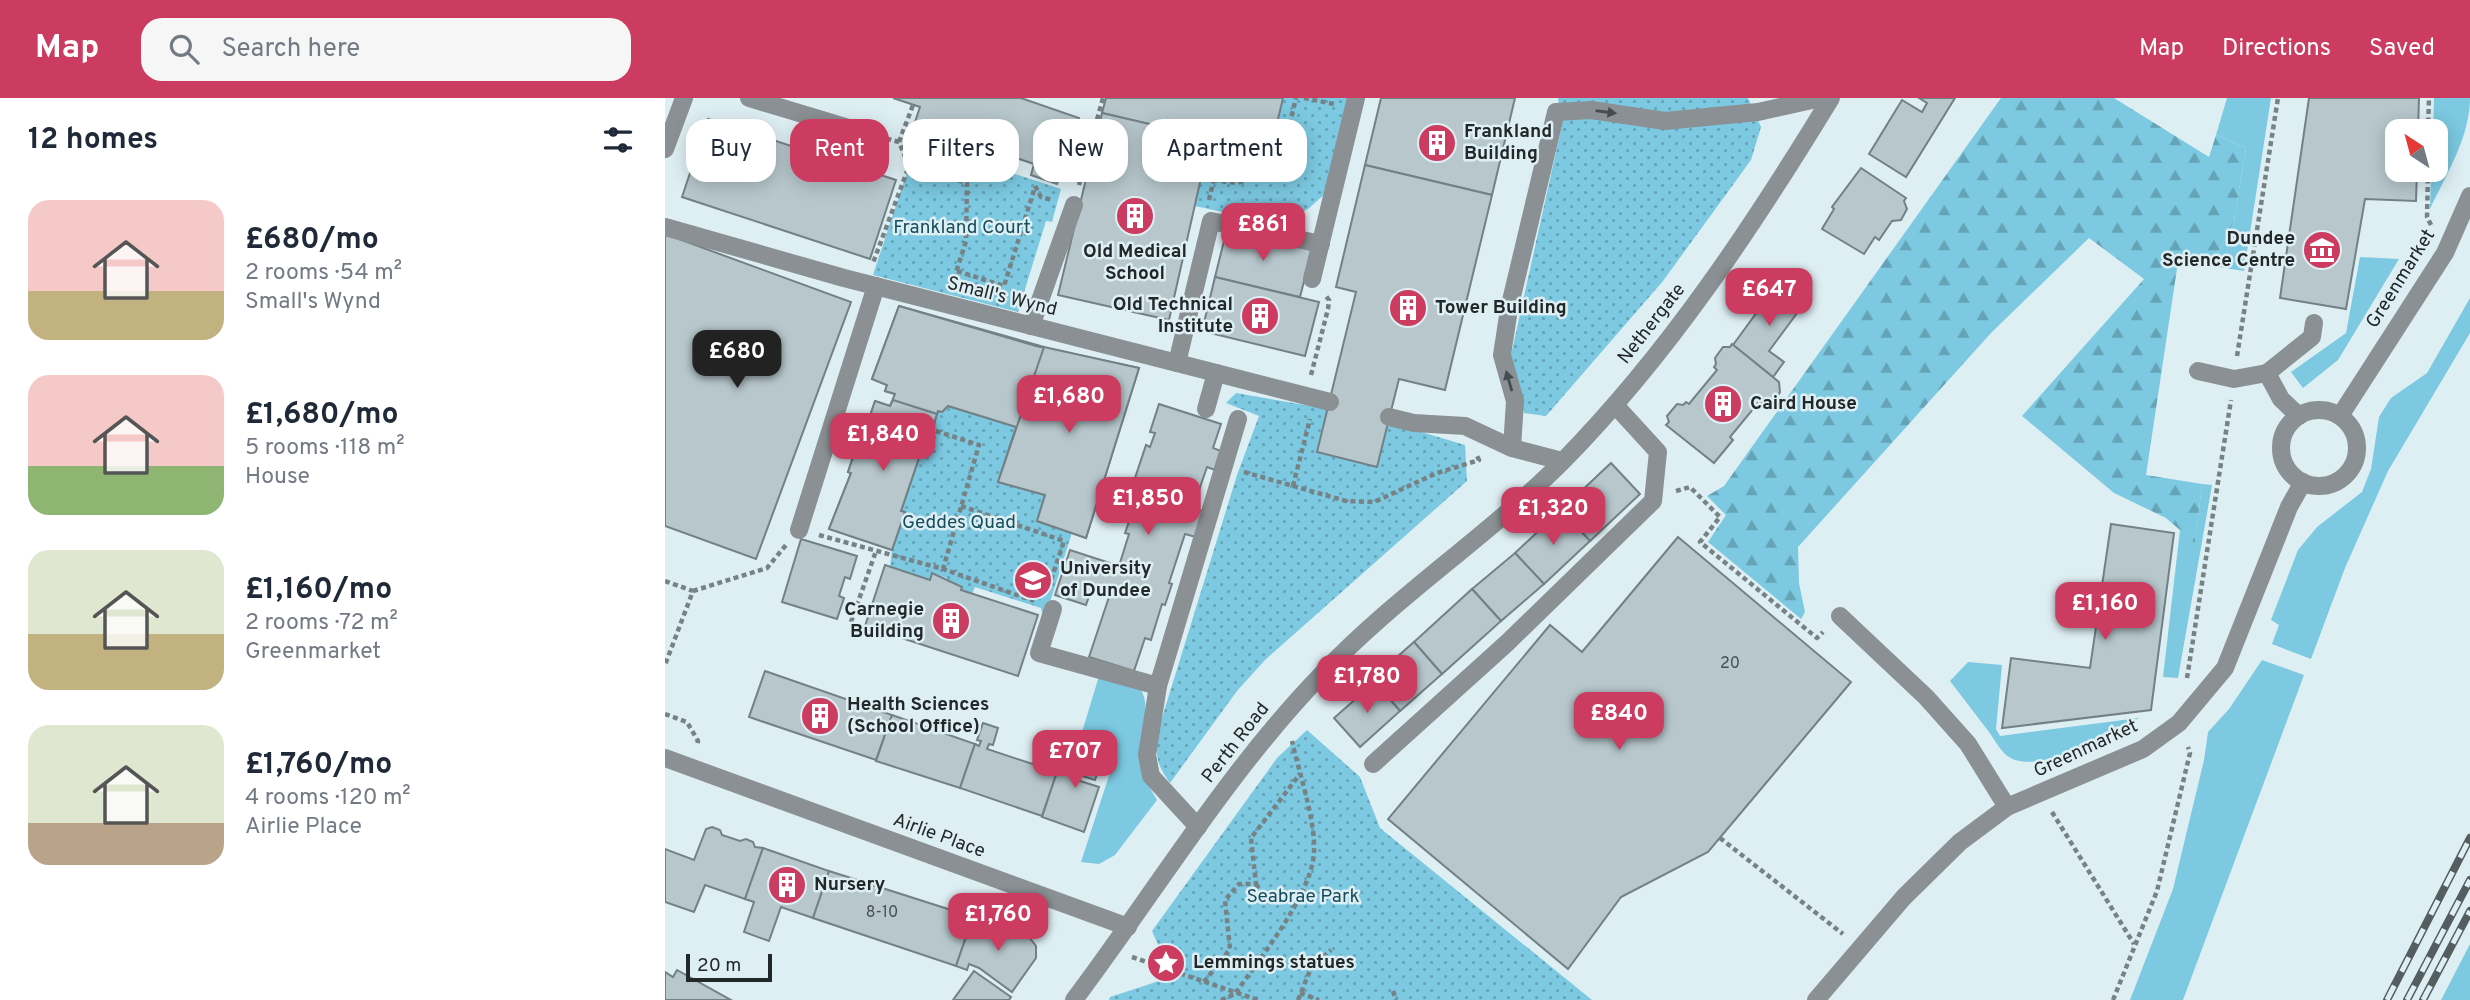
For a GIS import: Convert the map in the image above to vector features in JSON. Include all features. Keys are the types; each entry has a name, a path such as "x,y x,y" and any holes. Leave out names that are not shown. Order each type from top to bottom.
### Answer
{"street":[{"path":"665,149 684,98"},
{"path":"749,98 819,119"},
{"path":"1312,279 1356,98"},
{"path":"1513,448 1515,401 1502,355 1509,309 1553,134 1555,105 1665,121 1758,112 1821,98"},
{"name":"Nethergate","path":"1562,461 1615,405 1704,292 1831,98"},
{"name":"Greenmarket","path":"2340,416 2445,253 2470,196"},
{"path":"1031,326 1074,205"},
{"path":"1177,363 1210,221 1321,244"},
{"name":"Small's Wynd","path":"668,228 844,278 1317,398"},
{"path":"799,530 871,285"},
{"path":"2198,371 2234,379 2267,373 2312,337 2315,323"},
{"path":"1206,409 1216,373"},
{"path":"2267,373 2281,399 2299,416"},
{"path":"1373,764 1507,643 1653,501 1658,452 1615,405"},
{"path":"2320,410 2340,416 2349,424 2357,445 2356,456 2345,475 2325,485 2303,482 2287,469 2281,450 2285,431 2299,416 2320,410"},
{"path":"1389,416 1414,423 1465,426 1513,448 1562,461"},
{"path":"1198,827 1151,776 1147,754 1159,686 1238,419"},
{"name":"Perth Road","path":"1074,1000 1198,827 1286,713 1324,671 1371,627 1508,513 1562,461"},
{"name":"Greenmarket","path":"1816,1000 1904,897 1960,842 2007,807 2143,749 2179,723 2225,668 2289,507 2303,482"},
{"path":"1048,601 1039,653 1159,686"},
{"path":"1839,617 1926,696 1968,744 2007,807"},
{"name":"Airlie Place","path":"665,758 1128,927"}],"path":[{"path":"1074,205 1103,98"},
{"path":"1291,119 1296,98"},
{"path":"2179,723 2278,98"},
{"path":"2428,119 2429,98"},
{"path":"903,153 898,142 913,105"},
{"path":"889,139 898,142"},
{"path":"871,285 904,182"},
{"path":"946,304 966,241 967,183 964,182"},
{"path":"1210,221 1207,208 1213,182"},
{"path":"2428,182 2427,217 2445,253"},
{"path":"957,271 1004,286 1035,186 1041,197"},
{"path":"1293,486 1317,398 1329,300 1312,279"},
{"path":"1223,467 1346,501 1374,502 1437,473 1479,460 1465,426"},
{"path":"936,431 979,445 943,569"},
{"path":"1654,489 1670,492 1689,487 1720,517 1700,542 1817,638 1839,617"},
{"path":"820,536 1048,601 1063,541 961,506"},
{"path":"665,581 693,591 767,568 799,530"},
{"path":"851,622 876,551"},
{"path":"665,665 693,591"},
{"path":"1220,1000 1235,994 1291,911 1309,874 1314,853 1312,829 1286,713"},
{"path":"665,714 687,722"},
{"path":"2113,1000 2157,891 2190,753 2188,747"},
{"path":"1264,896 1256,884 1251,838 1300,774"},
{"path":"2041,793 2134,944"},
{"path":"1720,838 1860,948"},
{"path":"1204,982 1230,949 1225,901 1239,884 1256,884"},
{"path":"1112,950 1258,1000"},
{"path":"1297,1000 1311,968 1331,950"},
{"path":"1393,991 1396,1000"},
{"path":"1300,993 1319,1000"}],"green space":[{"path":"1283,98 1348,98 1326,193 1308,209 1292,217 1264,221 1195,206 1200,182 1307,182 1307,119 1245,119"},
{"path":"1558,98 1748,98 1761,127 1751,160 1663,281 1546,416 1524,413 1511,355 1562,125"},
{"path":"2001,98 2114,98 2209,157 2216,135 2246,148 2234,221 2212,266 2178,262 2146,475 2202,484 2195,543 2166,518 2114,493 2022,416 2144,279 2089,238 1991,333 1798,547 1799,583 1805,612 1801,619 1708,542 1726,515 1707,496 1724,486"},
{"path":"2227,98 2271,98 2244,271 2212,266 2234,221 2246,148 2216,135"},
{"path":"2434,98 2470,98 2462,141 2448,173 2448,119 2433,119"},
{"name":"Frankland Court","path":"1019,175 1061,189 1052,222 1046,221 1018,312 873,275 904,182 1019,182"},
{"path":"2431,182 2444,182 2430,209"},
{"path":"2360,257 2399,259 2338,360 2303,388 2291,372 2346,333"},
{"path":"2470,298 2470,333 2388,471 2345,568 2311,659 2272,644 2279,625 2271,620 2298,550 2317,527 2362,492 2371,469 2379,417 2391,398 2427,373"},
{"path":"1236,393 1328,409 1318,452 1377,466 1388,422 1465,445 1467,481 1265,660 1237,691 1170,783 1158,760 1161,721 1237,475 1259,416 1226,403"},
{"name":"Geddes Quad","path":"948,406 1016,427 998,482 1045,495 1037,521 1072,533 1049,605 1046,628 1041,608 975,587 972,594 946,581 947,578 933,573 930,580 890,567 892,550 905,512 901,511 921,452 925,452 938,411 942,412"},
{"path":"2202,484 2212,485 2178,678 2163,677 2180,530 2195,542"},
{"path":"2262,660 2304,675 2183,1000 2130,1000 2173,889 2204,760 2208,732 2229,709"},
{"path":"1968,662 2002,665 1996,729 2000,736 2139,718 2072,752 2034,762 2017,761 2003,752 1950,681"},
{"path":"1099,676 1141,690 1145,705 1141,764 1157,800 1115,855 1099,864 1081,862 1116,754 1111,742 1082,732"},
{"name":"Seabrae Park","path":"1307,730 1360,777 1380,828 1592,1000 1109,1000 1110,997 1159,981 1166,963 1152,931 1277,758"},
{"path":"2470,944 2470,1000 2441,1000"}],"building":[{"path":"893,98 1021,98 1079,118 1033,119 1033,164 1019,159 1019,119 916,119 920,107"},
{"path":"1106,98 1283,98 1278,119 1142,119 1142,123 1102,113"},
{"name":"Frankland Building","path":"1381,98 1515,98 1492,195 1365,165"},
{"path":"1919,98 1955,98 1906,177 1869,154 1902,100 1922,112 1927,103"},
{"name":"Dundee Science Centre","path":"2309,98 2419,98 2418,119 2385,119 2385,182 2417,182 2416,201 2365,199 2346,309 2280,298"},
{"name":"Old Medical School","path":"1102,113 1128,119 1101,119"},
{"name":"Old Medical School","path":"1128,119 1142,122 1142,182 1200,182 1169,320 1058,295 1085,182 1128,182"},
{"path":"776,141 790,146 790,182 889,182 889,178 896,180 870,259 682,197 687,182 776,182"},
{"name":"Tower Building","path":"1365,165 1492,195 1445,390 1399,379 1377,467 1317,452 1356,292 1336,287"},
{"path":"1861,168 1906,198 1904,201 1907,209 1901,220 1892,221 1879,240 1875,237 1864,254 1822,229 1834,209 1832,207"},
{"path":"1227,229 1312,250 1300,297 1215,277"},
{"path":"665,234 851,302 756,559 665,526"},
{"name":"Old Technical Institute","path":"1215,277 1319,302 1305,356 1202,331"},
{"path":"1779,282 1806,301 1769,351 1784,362 1773,377 1733,345"},
{"path":"899,306 1044,347 1019,427 948,406 937,414 893,400 895,394 885,391 887,385 872,379"},
{"path":"899,306 1036,346 1139,368 1086,538 1037,521 1045,495 998,482 1016,427 948,406 942,412 938,411 925,452 921,452 901,511 905,512 892,550 829,529 875,401 890,406 895,394 885,391 887,385 872,379"},
{"name":"Caird House","path":"1732,344 1779,382 1780,392 1774,402 1761,405 1758,403 1730,437 1733,440 1714,463 1666,425 1669,422 1667,416 1677,404 1689,404 1717,370 1714,367 1715,358 1723,347 1730,347"},
{"path":"1044,347 1139,368 1086,538 1037,521 1045,495 998,482"},
{"path":"893,400 937,414 901,511 905,512 892,550 829,529 875,401 890,406"},
{"path":"1159,404 1221,424 1213,448 1221,451 1215,470 1207,467 1193,508 1205,512 1196,537 1185,534 1169,583 1172,584 1165,605 1162,604 1151,640 1145,638 1134,671 1089,657 1110,594 1092,588 1086,605 1055,595 1070,550 1119,566 1129,534 1125,533 1140,490 1132,487 1146,445 1150,447 1155,433 1150,432"},
{"path":"1611,463 1640,494 1590,541 1561,510"},
{"path":"1561,510 1590,541 1544,584 1515,553"},
{"path":"2111,524 2174,533 2151,710 2002,728 2011,658 2090,668"},
{"path":"1678,537 1851,682 1708,852 1621,897 1568,969 1388,819 1550,625 1582,652"},
{"path":"801,539 857,556 850,579 845,577 839,596 844,598 837,619 782,602"},
{"path":"1515,553 1544,584 1501,621 1472,589"},
{"name":"Carnegie Building","path":"885,565 930,580 932,573 962,587 961,590 1038,615 1018,676 865,626"},
{"path":"1472,589 1501,621 1442,674 1414,642"},
{"path":"1414,642 1442,674 1400,711 1372,679"},
{"name":"Health Sciences (School Office)","path":"765,671 892,715 876,760 749,717"},
{"path":"1375,682 1400,711 1360,747 1334,718"},
{"path":"892,715 975,744 960,788 876,761"},
{"path":"983,723 998,728 993,745 989,744 987,749 1057,772 1042,816 960,788 975,744 979,746 981,741 977,740"},
{"path":"1088,744 1105,750 1095,780 1079,775 1077,780 1099,787 1084,832 1042,817 1057,772 1062,774 1070,750 1085,755"},
{"path":"712,827 720,830 722,835 740,841 746,839 753,842 755,847 763,848 745,899 705,885 694,912 665,902 665,849 694,860 706,829"},
{"name":"Nursery","path":"763,848 829,871 813,918 781,907 769,941 744,932 754,902 745,899"},
{"path":"829,871 973,917 956,966 813,918"},
{"path":"973,917 1029,937 1036,946 1036,958 1012,992 979,968 969,964 967,970 956,966"},
{"path":"677,970 731,1000 665,1000 665,972 673,977"},
{"path":"974,971 1011,997 1009,1000 953,1000"}],"tunnel":[{"path":"1330,402 1389,417"}],"railway":[{"path":"2387,1000 2470,838"},
{"path":"2407,1000 2470,880"},
{"path":"2423,1000 2470,911"}],"place":[{"name":"Frankland Building","path":"1437,143"},
{"name":"Old Medical School","path":"1135,216"},
{"name":"Dundee Science Centre","path":"2322,250"},
{"name":"Tower Building","path":"1408,308"},
{"name":"Old Technical Institute","path":"1260,316"},
{"name":"Caird House","path":"1723,404"},
{"name":"University of Dundee","path":"1033,580"},
{"name":"Carnegie Building","path":"951,621"},
{"name":"Health Sciences (School Office)","path":"820,716"},
{"name":"Nursery","path":"787,885"},
{"name":"Lemmings statues","path":"1166,963"}]}
